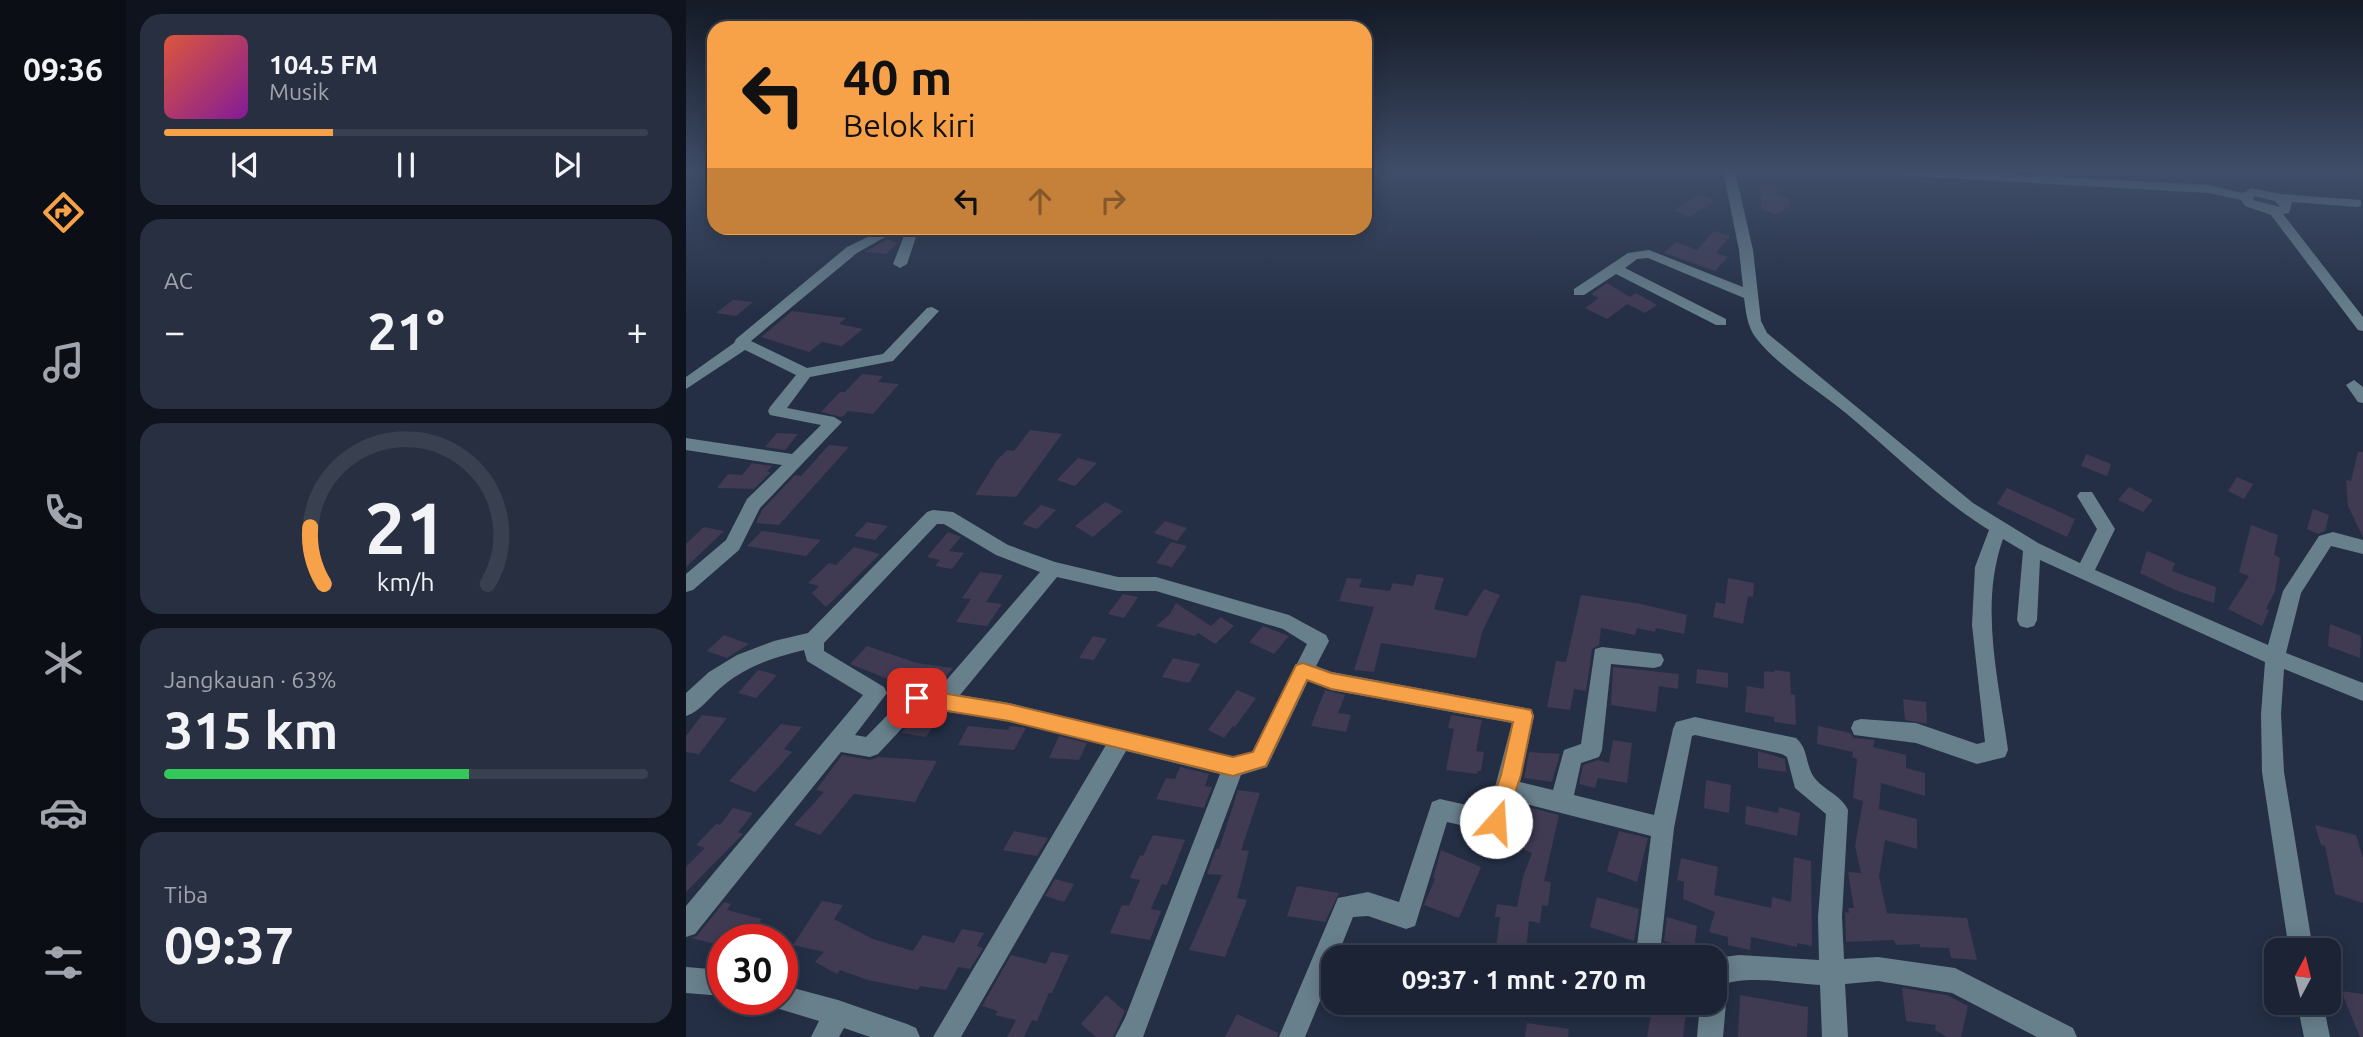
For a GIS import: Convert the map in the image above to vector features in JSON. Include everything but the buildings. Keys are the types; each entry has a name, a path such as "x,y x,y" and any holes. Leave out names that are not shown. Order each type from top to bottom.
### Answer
{"street":[{"path":"1739,219 1746,250 1749,295 1760,335 1967,508 1998,530 2084,573 2275,657 2363,692"},
{"path":"2281,219 2363,327"},
{"path":"686,384 743,344 744,338 852,250 881,235"},
{"path":"900,264 910,235"},
{"path":"1578,292 1633,256 1649,254 1731,285 1749,295"},
{"path":"1615,268 1721,322"},
{"path":"743,344 805,373 888,358 932,310"},
{"path":"686,585 733,545 753,504 834,422 776,411 805,373"},
{"path":"686,444 796,461"},
{"path":"2084,573 2106,529 2086,496"},
{"path":"686,707 713,679 748,657 814,640 933,517 947,517 1002,550 1053,569 1118,584 1156,584 1289,623 1319,641 1259,760 1233,766 1009,712 917,698 870,747 836,742"},
{"path":"1861,727 1916,733 1977,754 1997,750 1982,625 1984,567 1998,530"},
{"path":"2299,938 2273,772 2271,714 2275,657 2292,591 2325,541 2333,539 2363,547"},
{"path":"2027,620 2032,548"},
{"path":"942,701 1053,569"},
{"path":"686,925 877,693 814,655 814,640"},
{"path":"1561,804 1572,757 1591,750 1602,655 1654,660"},
{"path":"1292,1037 1346,906 1368,904 1406,917 1440,810 1496,822 1507,789 1524,716 1331,681 1303,670"},
{"path":"1649,945 1663,828 1682,729 1695,726 1788,744 1796,752 1803,780 1837,810 1830,917 1835,1037"},
{"path":"946,1037 1121,740"},
{"path":"1128,1037 1135,1026 1233,766"},
{"path":"1507,789 1663,828"},
{"path":"1727,969 1739,967 1833,973 1878,969 1955,981 2064,1037"},
{"path":"686,980 707,980"},
{"path":"798,1002 907,1037"},
{"path":"824,1037 838,1013"},
{"path":"1710,1037 1712,1015"},
{"path":"2312,1015 2317,1037"}],"route":[{"path":"917,698 1009,712 1233,766 1259,760 1303,670 1331,681 1524,716 1511,775 1496,822"}]}
